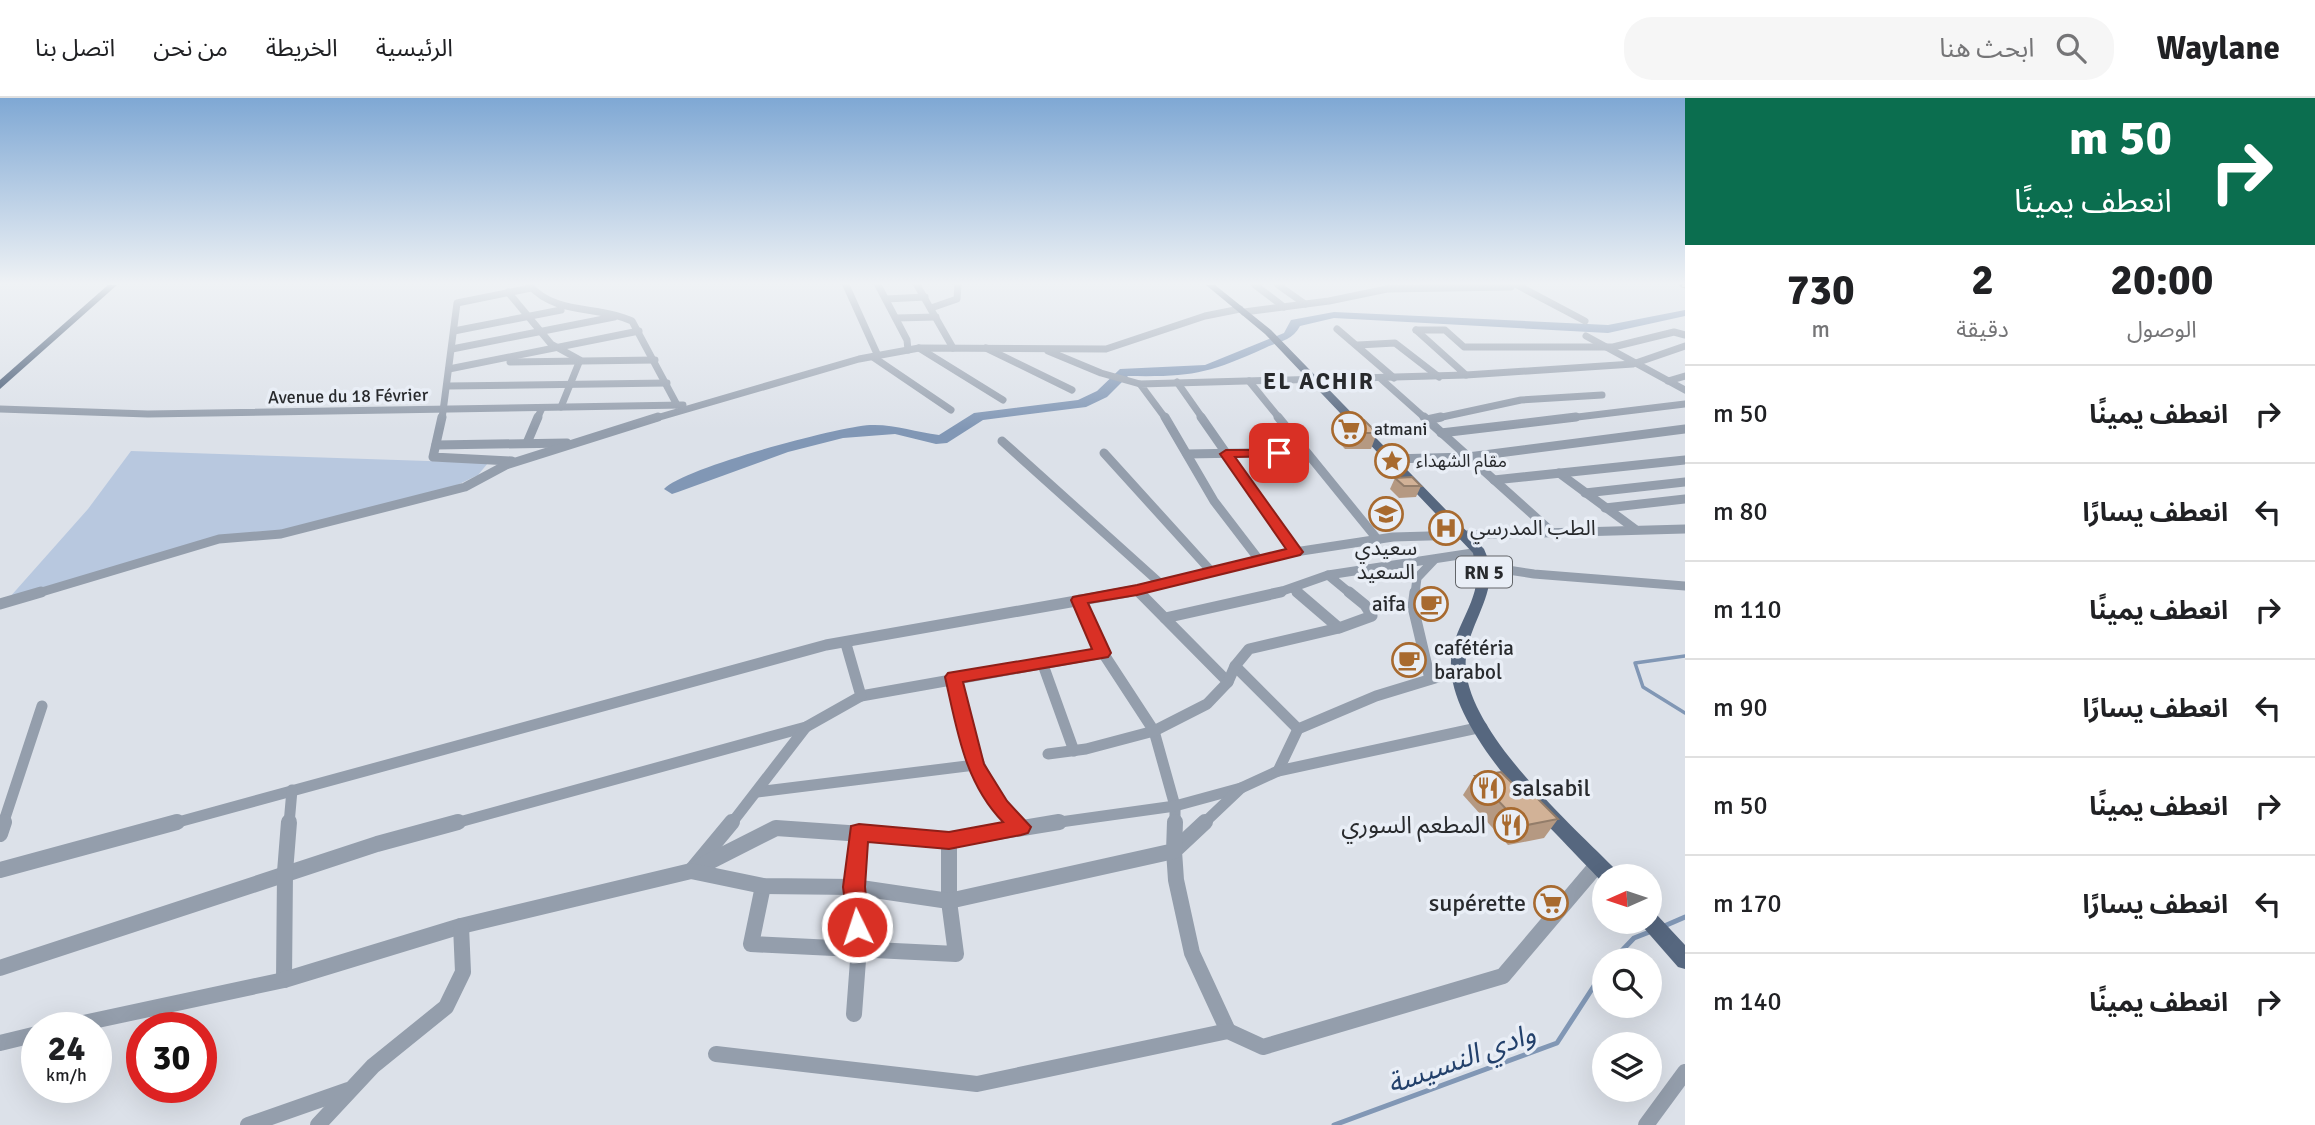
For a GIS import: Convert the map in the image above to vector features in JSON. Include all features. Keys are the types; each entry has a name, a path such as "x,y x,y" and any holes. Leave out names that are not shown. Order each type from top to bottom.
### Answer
{"highway":[{"path":"0,372 44,333"},
{"path":"0,386 59,333"}],"main road":[{"name":"RN 5","path":"1266,333 1466,535 1480,559 1481,588 1463,630 1458,671 1468,703 1482,727 1531,794 1598,864"},
{"path":"1662,934 1685,960"}],"street":[{"path":"454,333 444,411 433,457 518,461"},
{"path":"452,349 535,333"},
{"path":"541,333 557,348 575,355 581,361"},
{"path":"449,369 630,333"},
{"path":"640,333 677,405"},
{"path":"866,333 875,356 951,410"},
{"path":"903,333 908,350"},
{"path":"945,333 953,348"},
{"path":"0,604 219,540 281,534 465,488 518,461 696,405 875,356 919,348 1106,349 1131,346 1162,333"},
{"path":"1343,333 1394,378"},
{"path":"1419,333 1466,375"},
{"path":"1448,333 1464,347 1604,347 1631,344 1671,333"},
{"path":"1586,336 1633,365 1685,390"},
{"path":"1358,345 1395,342 1439,377"},
{"path":"1042,348 1101,373 1140,384 1439,377 1538,368 1633,365 1685,346"},
{"path":"983,347 1072,390"},
{"path":"919,348 1003,400"},
{"path":"483,363 655,360"},
{"path":"561,407 581,361"},
{"path":"1668,382 1685,376"},
{"path":"1380,378 1551,531"},
{"path":"1249,381 1378,540"},
{"path":"1177,382 1295,552"},
{"path":"447,386 667,383"},
{"path":"1140,384 1177,432 1214,501 1260,561"},
{"path":"1427,420 1521,400 1602,395"},
{"path":"1441,433 1685,404"},
{"name":"Avenue du 18 Février","path":"0,409 148,414 696,405"},
{"path":"527,443 542,408"},
{"path":"1391,458 1468,457 1685,429"},
{"path":"1002,441 1161,584"},
{"path":"436,445 578,442"},
{"path":"1187,454 1305,452"},
{"path":"1104,453 1211,571"},
{"path":"1494,480 1685,460"},
{"path":"1559,472 1636,530"},
{"path":"1585,493 1685,482"},
{"path":"1605,508 1685,499"},
{"path":"0,870 826,645 846,644 938,623 1137,590 1295,552 1378,540 1551,531 1685,529"},
{"path":"1430,679 1413,607 1417,578 1434,559"},
{"path":"1165,618 1294,589 1328,575 1377,565 1434,559 1480,559 1534,574 1685,586"},
{"path":"1048,754 1074,751 1154,731 1206,704 1228,682 1235,666 1249,649 1339,628 1372,616 1365,606 1328,575"},
{"path":"1294,589 1339,628"},
{"path":"1137,590 1228,682"},
{"path":"1079,600 1102,653 1154,731 1175,806 1176,880 1192,953 1228,1031"},
{"path":"846,644 861,696"},
{"path":"0,968 377,844 806,727 861,696 954,677 1102,653"},
{"path":"1042,662 1074,751"},
{"path":"1235,666 1298,729"},
{"path":"1278,771 1298,729 1376,696 1458,671"},
{"path":"954,677 975,765 1000,806 1021,827"},
{"path":"0,834 42,706"},
{"path":"691,871 757,792 806,727"},
{"path":"112,1017 285,980 461,926 691,871 776,828 949,840 1021,827 1175,806 1241,788 1278,771 1482,727"},
{"path":"757,792 975,765"},
{"path":"691,871 763,886 854,887 949,901 1174,851 1241,788"},
{"path":"285,980 285,873 292,790"},
{"path":"854,1014 859,947 854,887 859,832"},
{"path":"763,886 751,944 859,947 956,954 949,901 949,840"},
{"path":"716,1054 977,1084 1228,1031 1263,1047 1503,976 1592,883"},
{"path":"318,1125 373,1066 446,1007 463,972 461,926"},
{"path":"0,1043 21,1038"},
{"path":"1646,1125 1685,1072"},
{"path":"248,1125 351,1090"}],"shaded area":[{"path":"131,451 488,463 478,475 453,487 284,530 245,533 9,598 88,509"}],"building":[{"path":"1339,420 1364,420 1377,433 1351,433"},
{"path":"1412,477 1421,486 1404,486 1395,478"},
{"path":"1501,772 1522,793 1530,791 1558,819 1522,826 1475,776"}],"waterway":[{"path":"672,489 782,449 843,433 895,430 942,440 979,416 1081,404 1102,394 1125,372 1196,371 1218,365 1290,333"},
{"name":"وادي النسيسة","path":"1685,656 1635,663 1643,687 1685,713"},
{"name":"وادي النسيسة","path":"1662,927 1685,917"},
{"name":"وادي النسيسة","path":"1624,948 1634,938 1644,934"},
{"name":"وادي النسيسة","path":"1334,1125 1557,1043 1592,989"}],"place":[{"name":"atmani","path":"1349,429"},
{"name":"مقام الشهداء","path":"1392,461"},
{"name":"سعيدي السعيد","path":"1386,514"},
{"name":"الطب المدرسي","path":"1446,528"},
{"name":"aifa","path":"1431,604"},
{"name":"cafétéria barabol","path":"1409,660"},
{"name":"salsabil","path":"1488,788"},
{"name":"المطعم السوري","path":"1511,825"},
{"name":"supérette","path":"1551,903"}],"district":[{"name":"EL ACHIR","path":"1319,381"}],"route":[{"path":"857,927 854,887 859,832 949,840 1021,827 1000,806 975,765 954,677 1102,653 1079,600 1137,590 1295,552 1226,454 1279,453"}]}
